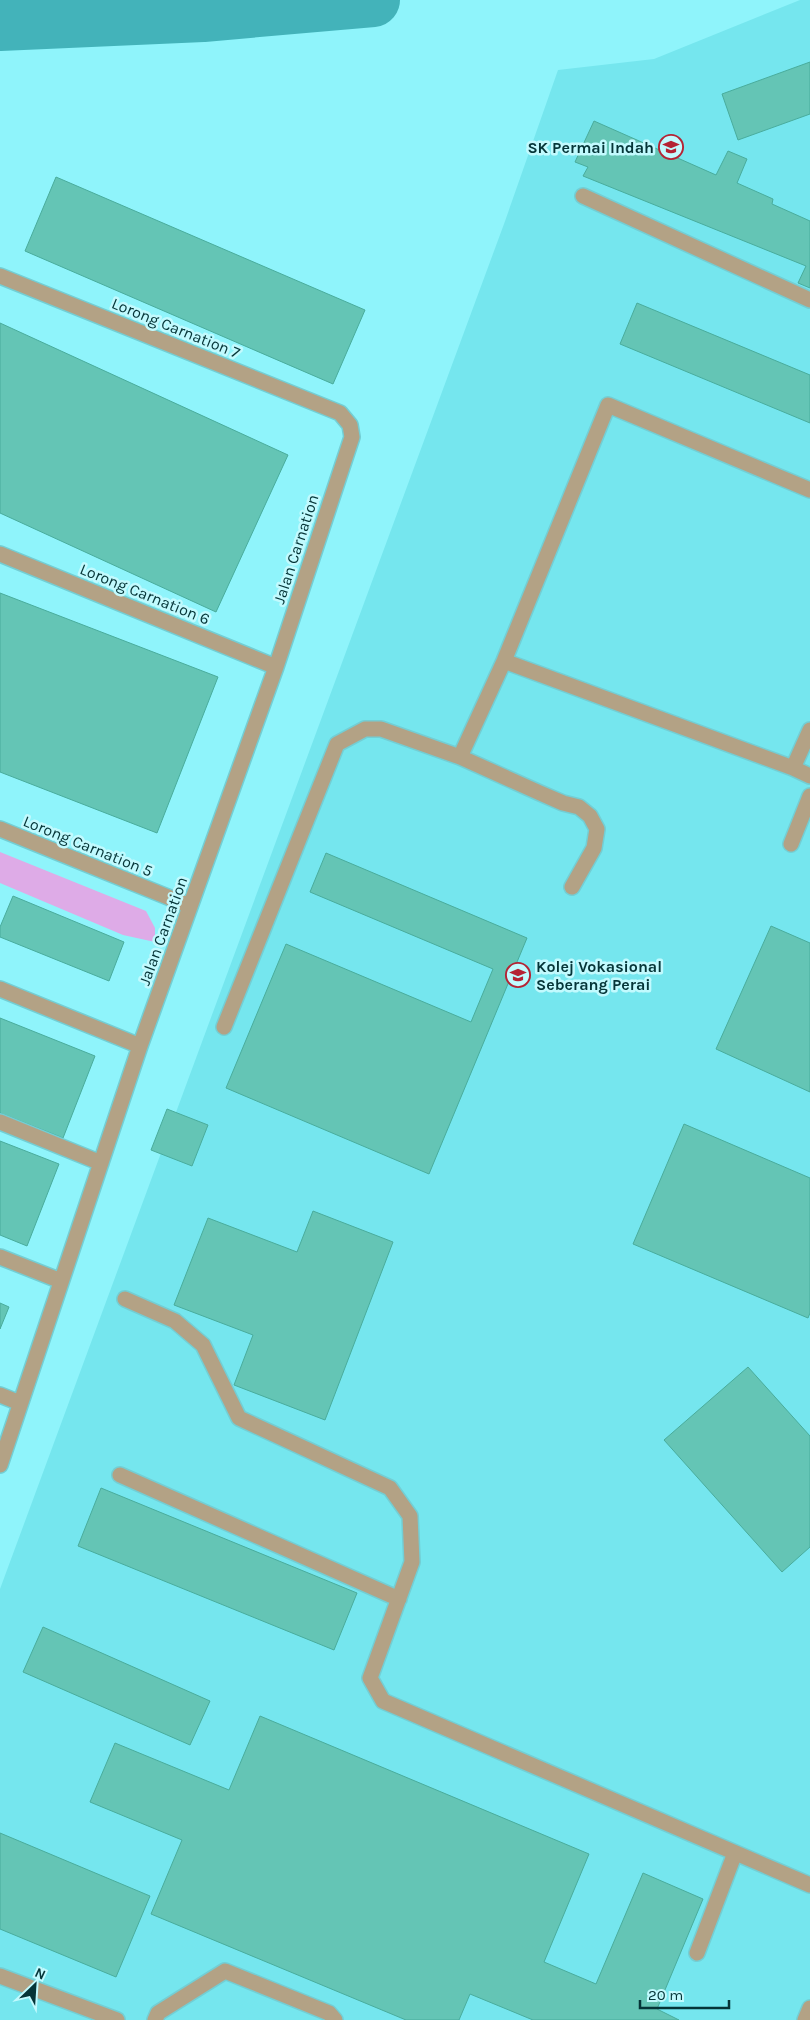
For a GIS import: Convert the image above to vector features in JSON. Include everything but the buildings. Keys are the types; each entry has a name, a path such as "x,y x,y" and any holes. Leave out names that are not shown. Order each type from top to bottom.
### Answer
{"street":[{"path":"583,196 810,300"},
{"name":"Lorong Carnation 7","path":"0,276 340,413"},
{"path":"460,757 504,661 608,405 810,490"},
{"name":"Jalan Carnation","path":"0,1464 140,1046 276,667 352,437 350,425 340,413"},
{"name":"Lorong Carnation 6","path":"0,554 276,667"},
{"path":"504,661 793,768 810,776"},
{"path":"224,1027 338,744 365,729 381,729 460,757 548,797 579,807 590,816 597,829 594,848 572,887"},
{"path":"793,768 810,730"},
{"path":"791,844 810,796"},
{"name":"Lorong Carnation 5","path":"0,829 190,906"},
{"path":"0,989 140,1046"},
{"path":"0,1122 101,1162"},
{"path":"0,1257 61,1281"},
{"path":"125,1299 175,1321 203,1345 239,1418 390,1488 410,1516 412,1562 370,1678 383,1701 810,1885"},
{"path":"0,1395 20,1403"},
{"path":"120,1475 399,1599"},
{"path":"697,1953 735,1853"},
{"path":"154,2020 158,2013 225,1971 329,2012 335,2020"},
{"path":"0,1976 117,2020"},
{"path":"805,2020 810,2008"}],"shaded area":[{"name":"Kolej Vokasional Seberang Perai","path":"800,0 810,0 810,2020 0,2020 0,1589 504,224 558,70 654,59"},
{"path":"0,852 146,911 155,928 155,942 123,935 0,883"}],"waterway":[{"path":"0,24 203,15 373,0"}],"place":[{"name":"SK Permai Indah","path":"671,147"},
{"name":"Kolej Vokasional Seberang Perai","path":"518,975"}]}
